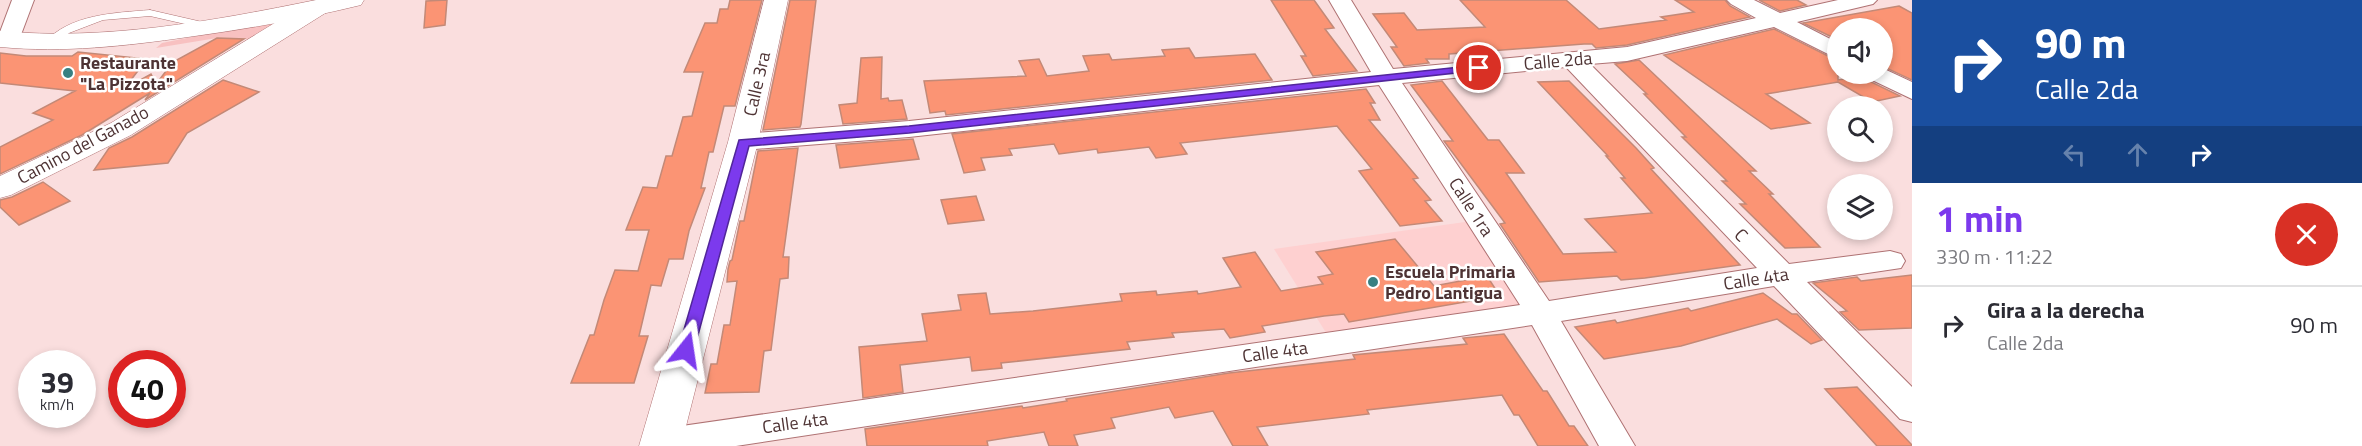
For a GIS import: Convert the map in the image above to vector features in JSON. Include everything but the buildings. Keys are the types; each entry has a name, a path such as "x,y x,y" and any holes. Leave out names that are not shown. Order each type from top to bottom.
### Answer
{"street":[{"path":"22,0 4,40 49,43 120,39 209,27 352,0"},
{"name":"Calle 3ra","path":"660,444 743,142 776,0"},
{"name":"Calle 1ra","path":"1340,0 1386,77 1541,314 1617,446"},
{"path":"1738,0 1827,46"},
{"name":"Calle 2da","path":"743,142 909,129 1386,77 1627,54 1866,0"},
{"name":"Camino del Ganado","path":"0,188 121,129 318,7"},
{"name":"C","path":"1572,59 1912,409"},
{"path":"1893,82 1912,92"},
{"name":"Calle 4ta","path":"660,444 1541,314 1780,275 1890,261"}],"shaded area":[{"path":"286,18 251,39 217,38 156,48 162,43"},
{"path":"1479,220 1541,313 1333,344 1274,249"}],"place":[{"name":"Restaurante \"La Pizzota\"","path":"68,73"},
{"name":"Escuela Primaria Pedro Lantigua","path":"1373,282"}],"route":[{"path":"686,350 743,142 909,129 1479,68"}]}
